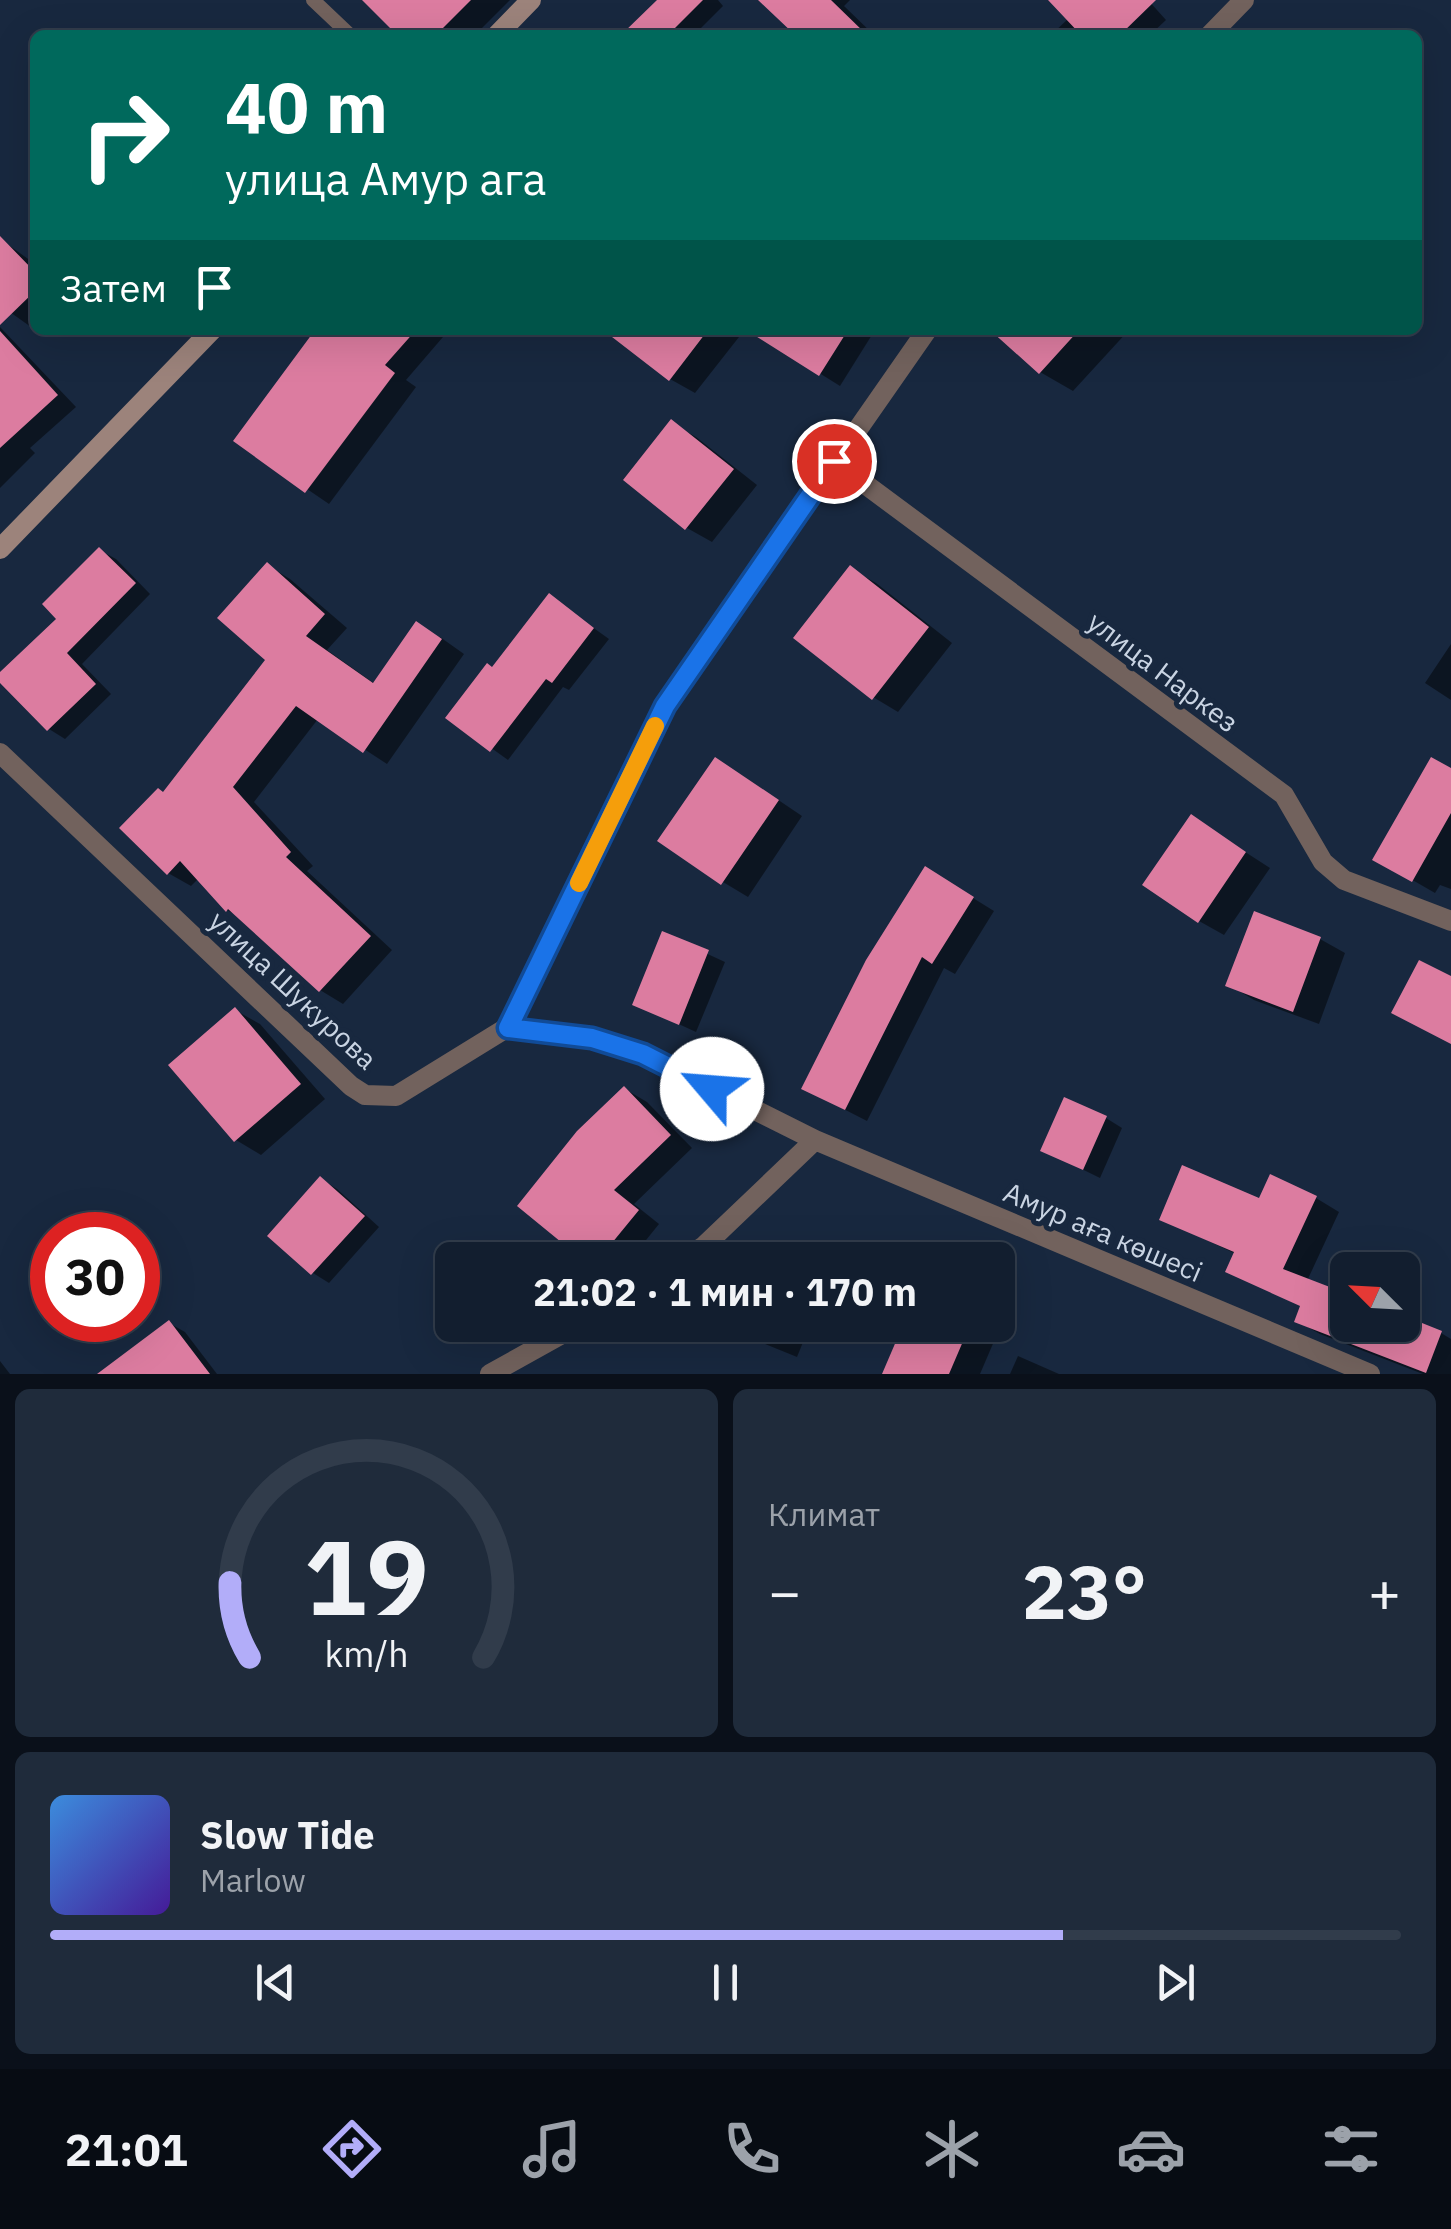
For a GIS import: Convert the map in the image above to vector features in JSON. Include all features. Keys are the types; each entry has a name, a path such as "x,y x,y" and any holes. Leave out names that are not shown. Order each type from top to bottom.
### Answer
{"main road":[{"path":"502,30 531,0"},
{"path":"0,549 207,335"}],"street":[{"path":"1215,30 1244,0"},
{"path":"708,1242 815,1140 643,1054 592,1038 508,1028 665,706 923,335"},
{"name":"улица Наркез","path":"834,461 1284,795 1323,862 1344,880 1451,921"},
{"name":"улица Шукурова","path":"0,753 351,1086 365,1095 396,1096 508,1028"},
{"name":"Амур аға көшесі","path":"815,1140 1370,1374"},
{"path":"490,1374 547,1342"}],"lane":[{"path":"314,0 345,30"}],"building":[{"path":"362,0 471,0 441,30 392,30"},
{"path":"657,0 703,0 673,30 626,30"},
{"path":"758,0 831,0 862,30 790,30"},
{"path":"1048,0 1156,0 1125,30 1076,30"},
{"path":"0,236 30,267 30,296 0,325"},
{"path":"0,331 58,395 0,448"},
{"path":"311,335 412,335 385,365 395,373 305,493 233,441"},
{"path":"609,335 704,335 669,381"},
{"path":"754,335 845,335 819,376"},
{"path":"996,335 1074,335 1039,374"},
{"path":"671,419 734,469 685,530 623,480"},
{"path":"99,547 136,583 67,653 96,684 47,731 0,683 0,672 56,619 42,604"},
{"path":"267,562 325,614 306,636 373,683 416,621 442,639 363,753 296,706 233,787 291,852 286,857 371,936 319,992 228,909 226,912 180,861 167,875 119,828 158,788 163,792 265,660 217,618"},
{"path":"850,565 929,627 872,700 793,638"},
{"path":"549,593 594,628 552,683 546,679 490,752 445,718 487,663 492,667"},
{"path":"715,757 779,800 721,885 657,841"},
{"path":"1431,757 1451,768 1451,813 1412,882 1372,860"},
{"path":"1191,814 1246,852 1198,923 1142,885"},
{"path":"925,866 974,897 932,964 922,957 845,1110 801,1089 866,960"},
{"path":"1254,911 1321,937 1293,1012 1225,986"},
{"path":"662,931 709,950 679,1025 632,1005"},
{"path":"1419,960 1451,976 1451,1044 1391,1013"},
{"path":"235,1007 301,1084 234,1142 168,1065"},
{"path":"624,1086 671,1135 614,1190 639,1210 613,1242 561,1242 517,1206 577,1131"},
{"path":"1064,1097 1107,1116 1083,1170 1040,1151"},
{"path":"1182,1165 1259,1198 1270,1174 1317,1196 1283,1269 1330,1287 1330,1336 1294,1322 1300,1306 1225,1272 1234,1252 1159,1220"},
{"path":"320,1176 365,1216 311,1275 267,1236"},
{"path":"169,1320 210,1374 97,1374 140,1342 160,1342 160,1327"},
{"path":"1420,1322 1442,1331 1426,1373 1346,1342 1420,1342"},
{"path":"896,1342 963,1342 949,1374 882,1374"}],"slow traffic":[{"path":"579,883 655,726"}],"route":[{"path":"712,1089 643,1054 592,1038 508,1028 665,706 834,461"}]}
